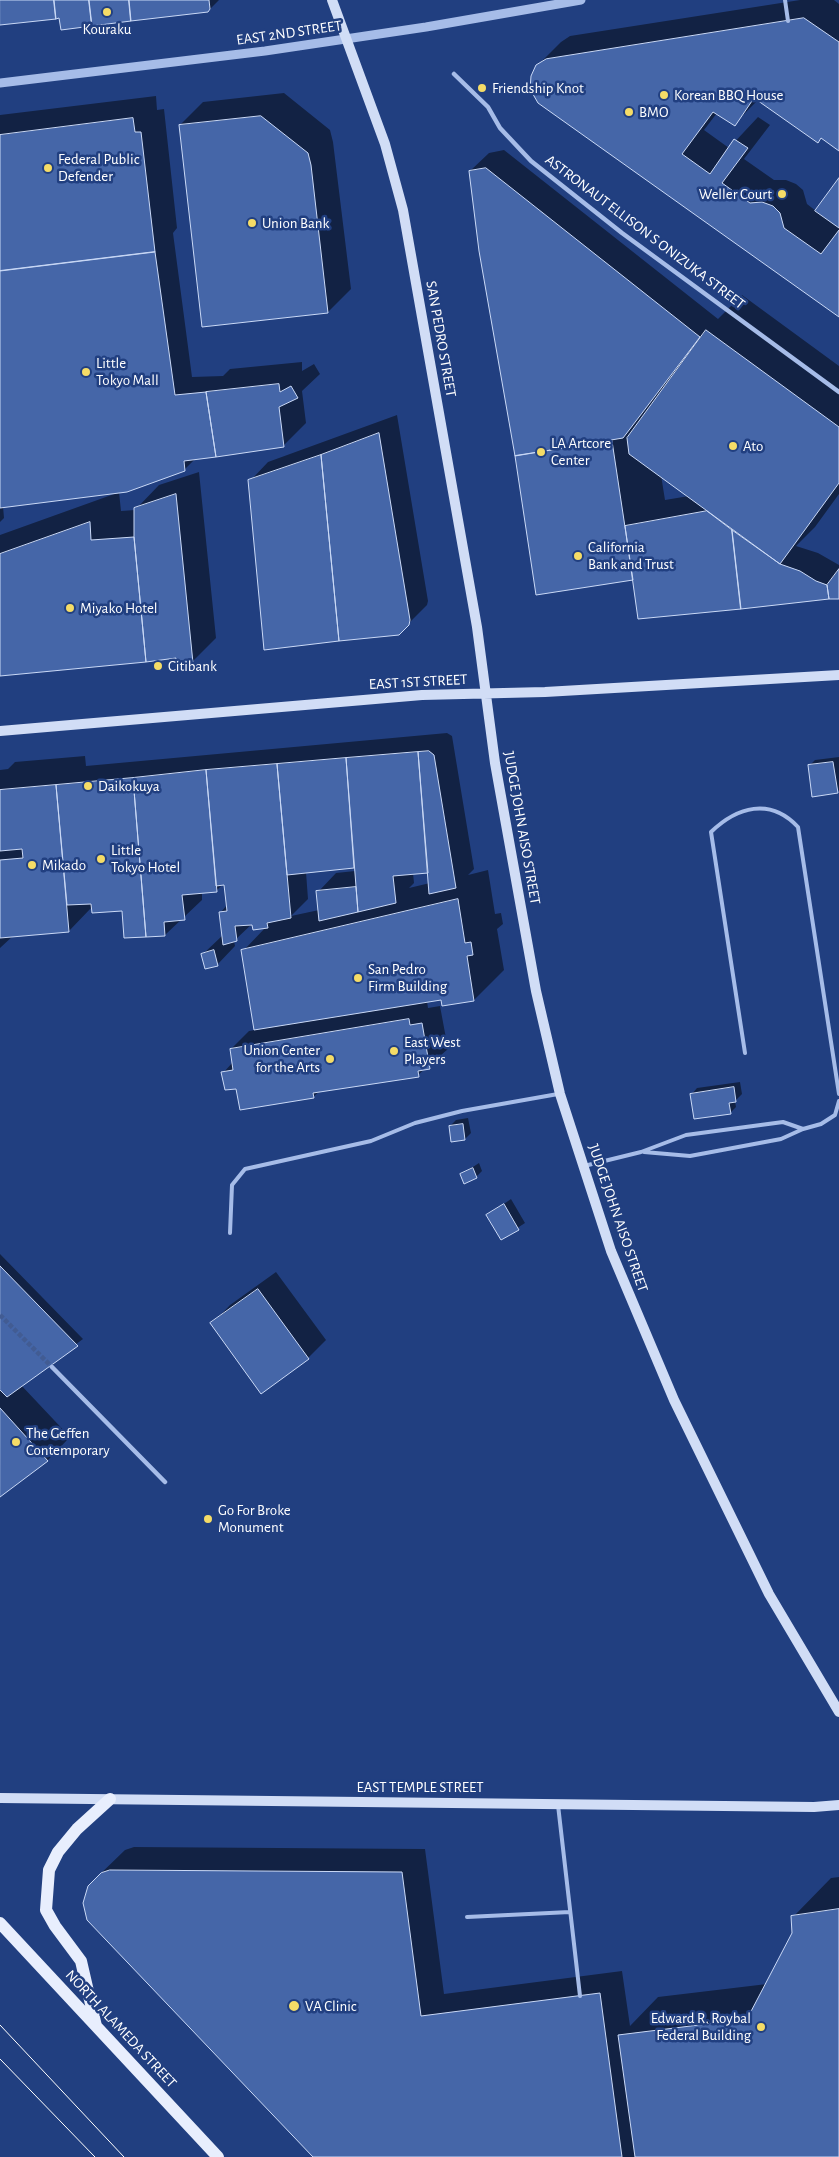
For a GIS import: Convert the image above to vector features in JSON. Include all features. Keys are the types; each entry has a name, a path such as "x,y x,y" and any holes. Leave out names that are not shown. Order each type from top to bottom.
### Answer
{"main road":[{"name":"SAN PEDRO STREET","path":"332,0 385,144 403,210 475,618 485,693"},
{"name":"EAST 1ST STREET","path":"0,731 422,695 555,691 839,675"},
{"name":"JUDGE JOHN AISO STREET","path":"485,693 536,991 560,1094 610,1251 674,1400 769,1594 839,1712"},
{"name":"EAST TEMPLE STREET","path":"0,1798 557,1802 814,1807 839,1805"},
{"path":"96,2026 81,1961 55,1926 46,1910 48,1870 58,1852 78,1829 110,1798"},
{"name":"NORTH ALAMEDA STREET","path":"0,1923 218,2157"}],"street":[{"name":"EAST 2ND STREET","path":"0,83 265,51 581,0"},
{"name":"ASTRONAUT ELLISON S ONIZUKA STREET","path":"454,74 488,107 500,128 531,161 622,233 839,392"},
{"path":"52,1367 165,1482"}],"lane":[{"path":"785,0 788,21"},
{"path":"745,1053 711,832 726,817 750,809 768,809 787,815 798,827 839,1094"},
{"path":"230,1233 232,1184 245,1169 372,1141 415,1123 462,1111 560,1094"},
{"path":"641,1152 690,1156 781,1139 803,1129 821,1124 835,1115 839,1101"},
{"path":"582,1166 641,1152 686,1135 782,1122 803,1129"},
{"path":"557,1802 580,1996"},
{"path":"467,1917 570,1912"}],"building":[{"path":"0,0 54,0 56,19 0,25"},
{"path":"54,0 89,0 92,26 61,30 59,18 56,19"},
{"path":"89,0 129,0 131,21 92,26"},
{"path":"129,0 209,0 210,9 208,12 131,21"},
{"name":"Weller Court","path":"804,18 839,42 839,151 821,138 818,143 754,98 735,126 713,112 682,154 710,174 734,139 748,148 722,183 750,203 762,202 773,206 780,213 784,228 821,254 839,230 839,317 538,103 530,89 531,76 536,65 546,59"},
{"path":"261,116 308,153 328,313 202,327 179,125"},
{"path":"133,118 135,132 141,132 155,252 0,271 0,135"},
{"path":"486,168 700,337 623,438 515,456 479,251 469,171"},
{"name":"Weller Court","path":"839,178 839,228 815,211"},
{"name":"Little Tokyo Mall","path":"155,252 175,395 206,392 216,457 184,461 185,471 127,492 0,508 0,271"},
{"name":"Ato","path":"706,330 839,427 839,483 780,564 629,454 627,438"},
{"path":"279,384 280,392 291,386 298,398 279,407 284,447 216,457 206,392"},
{"path":"379,433 410,620 409,625 399,635 339,641 321,455"},
{"path":"612,441 633,580 536,595 515,456"},
{"path":"321,455 339,641 264,650 248,480"},
{"path":"176,494 193,663 176,664 176,658 146,662 134,537 134,508"},
{"path":"707,511 732,530 741,609 638,619 625,526"},
{"name":"Miyako Hotel","path":"90,522 91,540 134,537 146,662 0,676 0,554"},
{"path":"732,530 780,564 800,571 816,581 827,585 829,599 741,609"},
{"path":"839,569 839,599 829,599 827,585"},
{"path":"429,751 434,755 456,888 429,894 418,752"},
{"path":"418,752 428,873 393,876 396,903 358,912 346,758"},
{"path":"346,758 354,868 287,875 277,764"},
{"path":"833,762 838,793 812,797 808,765"},
{"path":"277,764 291,918 267,923 268,928 253,930 252,925 235,926 237,941 223,945 219,912 227,911 224,885 216,886 206,770"},
{"path":"206,770 217,892 182,895 185,920 164,922 165,936 146,937 133,778"},
{"name":"Little Tokyo Hotel","path":"133,778 146,937 124,938 122,911 92,913 91,904 67,905 56,785"},
{"name":"Mikado","path":"56,785 69,932 0,938 0,860 23,858 22,849 0,851 0,790"},
{"path":"356,887 358,912 319,921 316,891"},
{"name":"San Pedro Firm Building","path":"458,899 465,943 471,942 473,955 467,956 474,1001 442,1006 441,1000 254,1030 241,950"},
{"path":"214,950 218,966 205,969 201,954"},
{"name":"Union Center for the Arts","path":"409,1019 410,1025 422,1023 430,1069 418,1071 419,1077 313,1093 314,1098 240,1110 236,1089 225,1090 221,1072 233,1070 230,1049"},
{"path":"734,1087 736,1102 729,1103 731,1114 694,1119 690,1094"},
{"path":"463,1124 465,1140 451,1142 449,1126"},
{"path":"473,1168 477,1178 464,1184 460,1174"},
{"path":"504,1204 519,1230 501,1240 486,1215"},
{"path":"0,1266 78,1346 7,1397 0,1390"},
{"path":"258,1289 309,1359 261,1394 210,1323"},
{"name":"The Geffen Contemporary","path":"0,1408 48,1461 0,1497"},
{"name":"VA Clinic","path":"110,1870 402,1872 421,2016 600,1993 622,2157 313,2157 87,1920 83,1903 88,1886 101,1873"},
{"name":"Edward R. Roybal Federal Building","path":"839,1909 839,2157 635,2157 618,2035 747,2019 792,1933 791,1916"}],"tunnel":[{"path":"0,1315 52,1367"}],"tram line":[{"path":"0,2025 124,2157"},
{"path":"0,2059 95,2157"}],"place":[{"name":"Kouraku","path":"107,12"},
{"name":"Friendship Knot","path":"482,88"},
{"name":"Korean BBQ House","path":"664,95"},
{"name":"BMO","path":"629,112"},
{"name":"Federal Public Defender","path":"48,168"},
{"name":"Weller Court","path":"782,194"},
{"name":"Union Bank","path":"252,223"},
{"name":"Little Tokyo Mall","path":"86,372"},
{"name":"Ato","path":"733,446"},
{"name":"LA Artcore Center","path":"541,452"},
{"name":"California Bank and Trust","path":"578,556"},
{"name":"Miyako Hotel","path":"70,608"},
{"name":"Citibank","path":"158,666"},
{"name":"Daikokuya","path":"88,786"},
{"name":"Little Tokyo Hotel","path":"101,859"},
{"name":"Mikado","path":"32,865"},
{"name":"San Pedro Firm Building","path":"358,978"},
{"name":"East West Players","path":"394,1051"},
{"name":"Union Center for the Arts","path":"330,1059"},
{"name":"The Geffen Contemporary","path":"16,1442"},
{"name":"Go For Broke Monument","path":"208,1519"},
{"name":"VA Clinic","path":"294,2006"},
{"name":"Edward R. Roybal Federal Building","path":"761,2027"}]}
